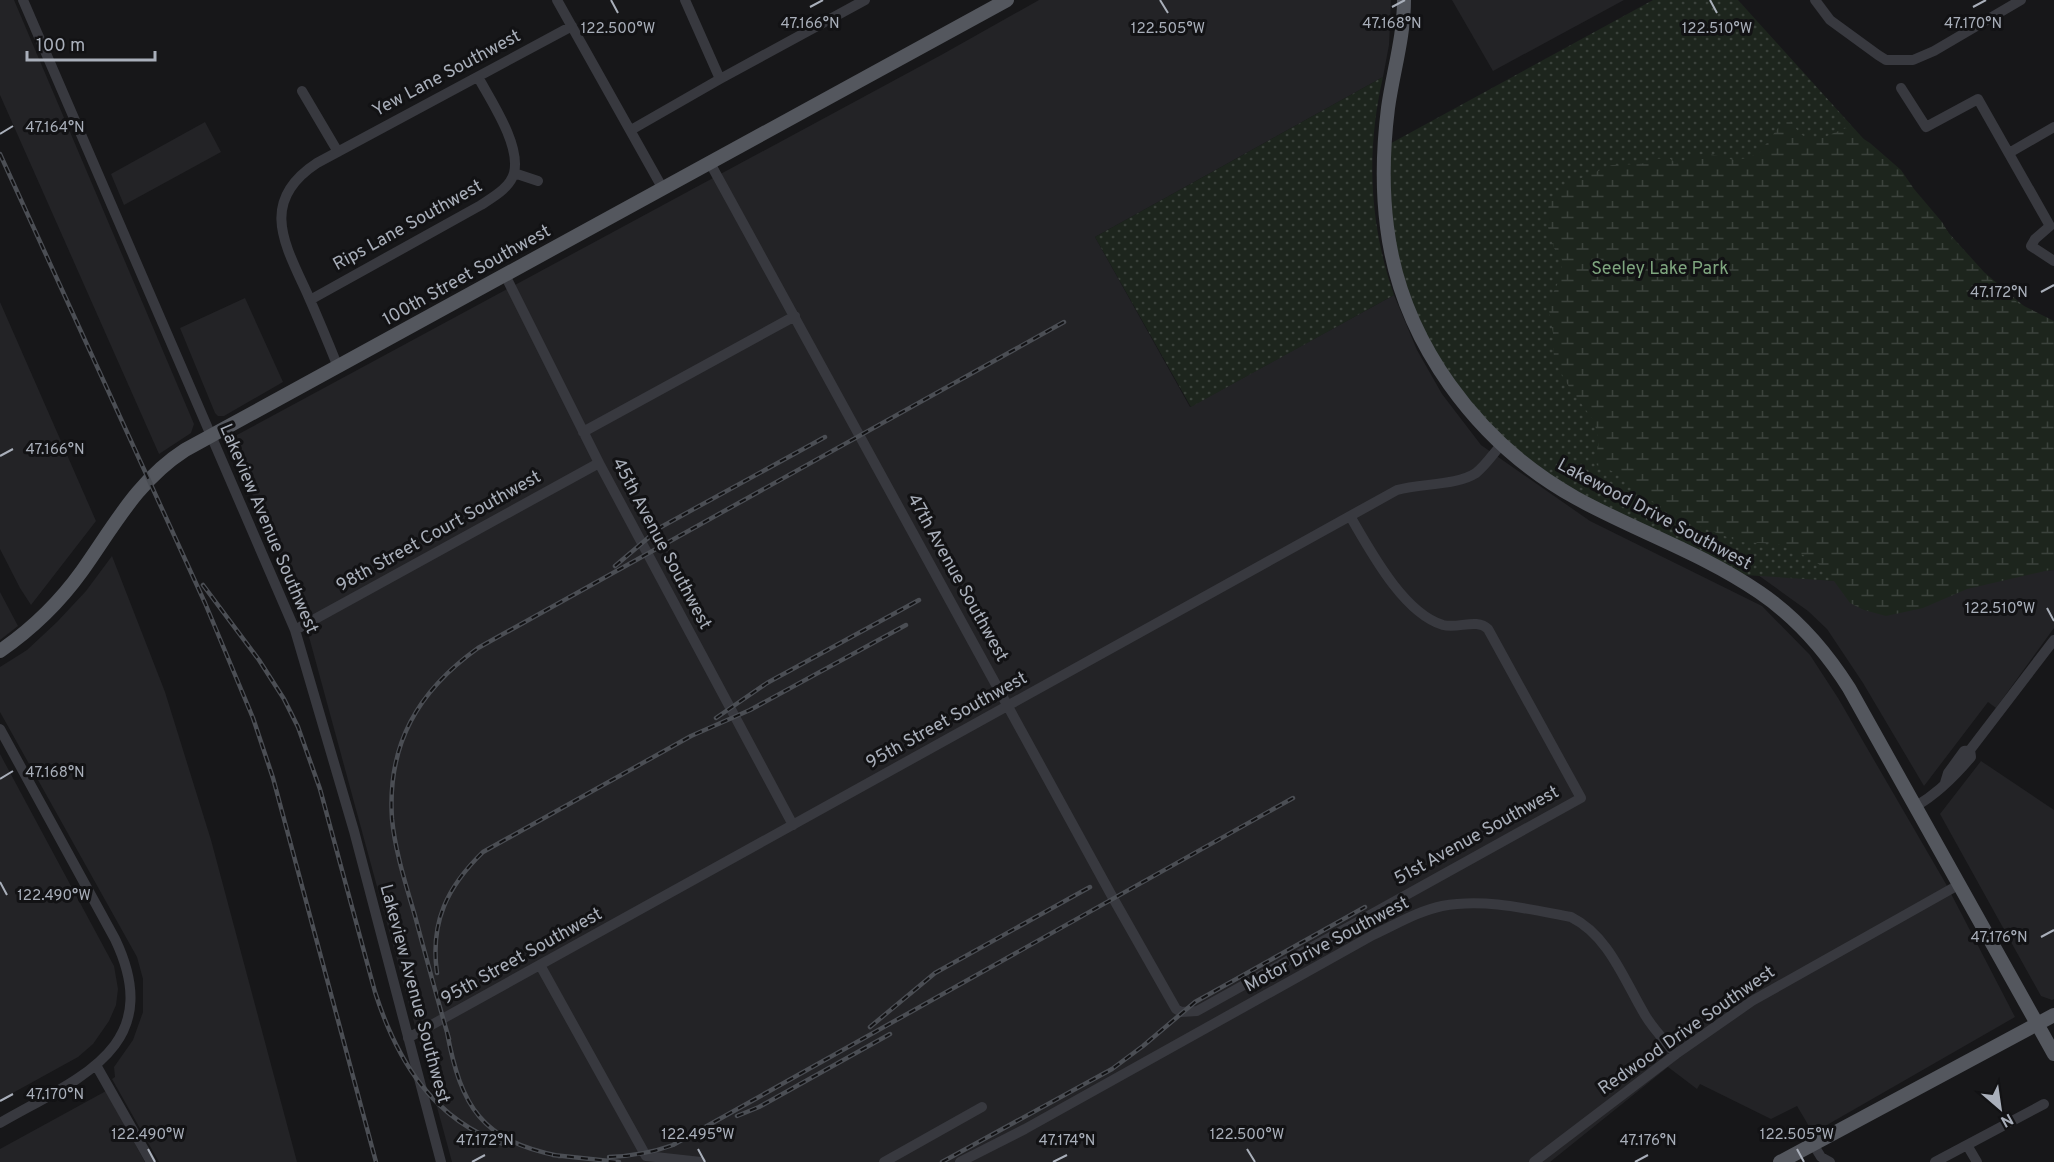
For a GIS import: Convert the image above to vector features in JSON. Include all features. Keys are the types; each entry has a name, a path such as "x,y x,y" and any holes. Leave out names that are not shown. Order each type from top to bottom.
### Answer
{"main road":[{"name":"100th Street Southwest","path":"0,651 51,610 81,572 143,484 167,461 1007,0"},
{"name":"Lakewood Drive Southwest","path":"1404,0 1400,46 1388,108 1383,187 1390,245 1401,285 1424,342 1462,401 1501,445 1538,475 1559,488 1729,573 1761,593 1790,616 1816,642 1839,672 2054,1054"},
{"path":"1780,1162 1821,1156 2054,1015"}],"street":[{"name":"Lakeview Avenue Southwest","path":"23,0 295,630 354,831 441,1162"},
{"path":"557,0 663,189"},
{"path":"685,0 720,79"},
{"path":"631,129 865,0"},
{"path":"1815,0 1830,20 1886,60 1913,60 1934,51 2021,0"},
{"name":"Yew Lane Southwest","path":"338,366 282,236 282,212 288,194 298,178 338,152 572,26"},
{"path":"478,77 508,131 514,172 538,181"},
{"path":"1901,88 1926,127 1978,99 2050,226 2035,239 2031,246 2054,261"},
{"path":"302,91 338,152"},
{"path":"2008,153 2054,127"},
{"name":"47th Avenue Southwest","path":"710,163 1176,1009"},
{"name":"Rips Lane Southwest","path":"310,300 481,205 503,189 514,172"},
{"name":"45th Avenue Southwest","path":"505,275 599,463 793,825"},
{"path":"583,432 795,316"},
{"name":"95th Street Southwest","path":"408,1038 1397,490 1467,477 1486,464 1501,445"},
{"name":"98th Street Court Southwest","path":"295,630 599,463"},
{"name":"51st Avenue Southwest","path":"1176,1009 1182,1012 1197,1011 1581,798 1488,629 1485,626 1474,624 1441,625 1423,613 1391,583 1350,516"},
{"path":"1916,806 1928,800 1953,778 1971,757 1970,750 2054,640"},
{"path":"0,729 115,939 130,977 131,997 129,1014 123,1030 110,1052 81,1076 0,1123"},
{"name":"Redwood Drive Southwest","path":"1533,1162 1676,1054 1752,1001 1960,884"},
{"name":"Motor Drive Southwest","path":"960,1162 1025,1129 1373,935 1440,906 1477,902 1571,917 1584,924 1598,936 1646,1017 1676,1054"},
{"path":"540,965 646,1156 701,1162"},
{"path":"96,1065 151,1162"},
{"path":"1935,1162 2044,1104"},
{"path":"884,1162 982,1107"},
{"path":"1967,1145 1977,1162"}],"shaded area":[{"path":"0,0 14,0 194,424 191,433 159,454 0,95"},
{"path":"1039,0 1391,0 1389,45 1383,77 1095,237 1190,407 1394,295 1417,350 1442,394 1481,445 1590,521 1762,606 1810,655 1838,698 1946,884 2015,1017 1813,1133 1797,1106 1771,1119 1700,1084 1697,1089 1668,1067 1550,1162 452,1162 299,600 232,448 235,436"},
{"path":"1452,0 1624,0 1493,71"},
{"path":"205,122 221,152 124,205 111,174"},
{"path":"245,298 283,382 224,416 218,416 180,328"},
{"path":"0,302 96,521 31,605 0,549"},
{"path":"112,556 165,692 211,840 297,1162 159,1162 112,1079 115,1077 114,1067 133,1040 143,1012 143,979 137,957 0,712 0,667 27,650 57,622 86,591"},
{"path":"2054,570 2054,628 1996,708 1988,702 1924,786 1863,683 1827,629 1808,611 1758,575 1867,583"},
{"path":"0,592 18,626 0,640"},
{"path":"0,754 114,966 118,989 116,1005 109,1021 93,1044 78,1057 0,1100"},
{"path":"1981,761 2054,810 2054,999 2052,1000 2041,996 1940,814"},
{"path":"106,1091 145,1162 0,1162 0,1149"}],"green space":[{"name":"Seeley Lake Park","path":"1653,0 1738,0 1984,272 2025,307 2054,324 2054,570 1867,583 1729,574 1578,499 1501,445 1435,362 1395,265 1384,147"},
{"path":"1383,77 1374,132 1373,187 1379,241 1394,295 1191,407 1095,237"},
{"name":"Seeley Lake Park","path":"1789,120 1803,136 1809,139 1815,140 1846,128 1870,143 1901,170 1942,222 1960,252 2018,303 2054,321 2054,569 1967,589 1923,608 1886,616 1864,610 1850,603 1826,570 1812,559 1778,544 1740,542 1694,524 1648,499 1624,476 1594,464 1599,441 1594,421 1569,387 1554,360 1553,333 1548,304 1562,274 1562,260 1554,248 1549,233 1547,219 1549,203 1572,182 1612,165 1641,164 1655,159 1669,158 1680,166 1693,157 1706,153 1734,160 1748,158 1760,152 1778,128"}],"railway":[{"path":"0,154 205,603 253,718 273,778 376,1162"},
{"path":"449,1039 401,868 392,819 392,792 401,743 423,701 439,682 478,648 1064,322"},
{"path":"615,566 661,527 825,437"},
{"path":"203,585 259,660 284,699 298,727 320,789 375,992 394,1042 421,1085 438,1104 480,1134 506,1145"},
{"path":"716,718 767,683 919,600"},
{"path":"437,973 436,938 444,906 470,865 483,852 691,736 750,710 906,625"},
{"path":"609,1157 642,1154 673,1145 1293,798"},
{"path":"870,1027 935,973 1090,887"},
{"path":"942,1162 1112,1069 1195,1002 1365,907"},
{"path":"447,1032 460,1081 468,1100 479,1116 493,1130 511,1141 559,1156"},
{"path":"737,1116 759,1107 890,1034"},
{"path":"553,1155 619,1162"}]}
